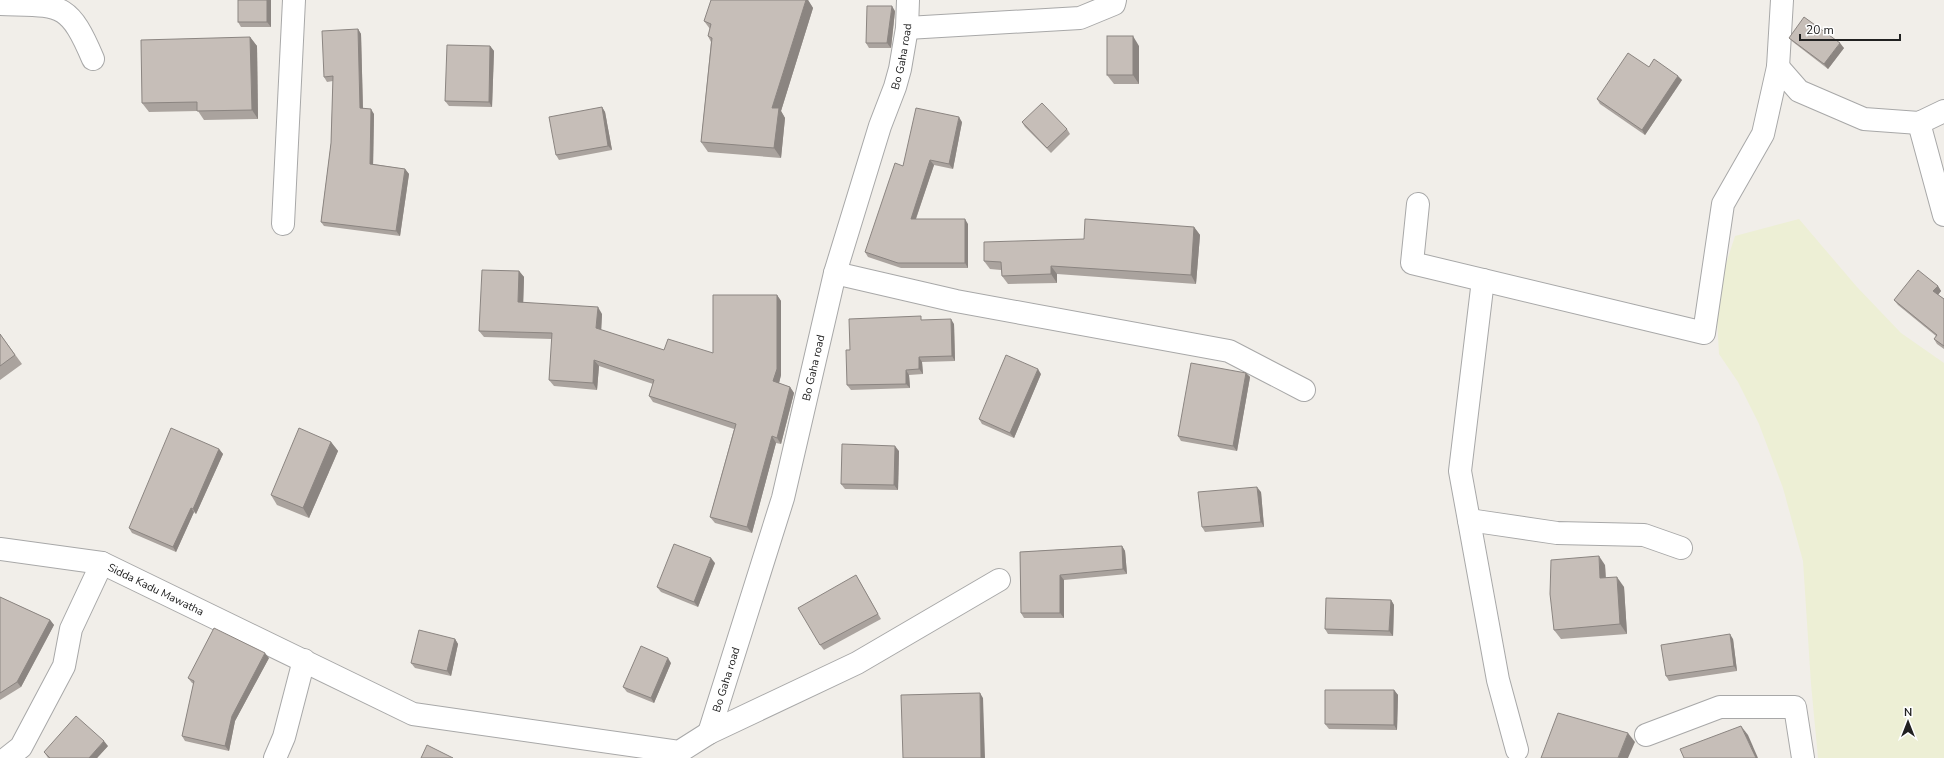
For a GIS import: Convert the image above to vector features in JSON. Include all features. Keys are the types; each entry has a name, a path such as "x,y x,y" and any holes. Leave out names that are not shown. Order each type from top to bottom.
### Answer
{"street":[{"path":"283,224 294,0"},
{"name":"Bo Gaha road","path":"709,733 782,498 835,273 880,126 895,87 907,28 908,0"},
{"path":"907,28 1080,18 1114,4 1115,0"},
{"path":"1418,204 1412,263 1704,333 1723,204 1763,134 1778,67 1782,0"},
{"path":"0,4 42,6 60,9 73,20 82,33 93,59"},
{"path":"1778,67 1799,91 1864,119 1919,123 1944,111"},
{"path":"1919,123 1944,216"},
{"path":"835,273 956,301 1229,351 1304,390"},
{"path":"1483,280 1460,471 1498,680 1517,750"},
{"path":"1469,520 1558,533 1644,535 1681,548"},
{"name":"Sidda Kadu Mawatha","path":"0,549 102,563 413,714 679,755"},
{"path":"7,758 21,747 64,666 71,629 102,563"},
{"path":"679,755 709,733 857,663 999,580"},
{"path":"275,758 284,737 304,660"},
{"path":"1646,735 1720,707 1795,708 1804,758"}],"green space":[{"path":"1799,219 1857,287 1901,333 1944,363 1944,758 1818,758 1811,684 1803,561 1783,488 1759,424 1738,382 1719,354 1717,318 1722,276 1735,236"}],"building":[{"path":"238,0 267,0 267,22 238,22"},
{"path":"711,0 806,0 772,108 779,108 774,148 701,142 712,38 708,36 711,24 704,21"},
{"path":"867,6 892,6 887,43 866,43"},
{"path":"1804,17 1840,43 1824,64 1789,38"},
{"path":"358,29 360,108 371,109 370,164 405,169 396,231 321,222 331,143 333,76 324,77 322,31"},
{"path":"1107,36 1133,36 1133,75 1107,75"},
{"path":"250,37 252,110 197,111 197,102 142,103 141,40"},
{"path":"447,45 490,46 489,102 445,101"},
{"path":"1628,53 1649,67 1654,59 1678,76 1642,130 1597,99"},
{"path":"1042,103 1067,129 1047,148 1022,122"},
{"path":"602,107 608,146 556,155 549,117"},
{"path":"916,108 959,117 949,164 930,160 911,219 965,219 965,263 898,263 865,252 895,163 903,166"},
{"path":"1085,219 1194,227 1191,275 1051,266 1051,274 1002,276 1001,262 984,261 984,242 1084,239"},
{"path":"482,270 519,271 518,302 598,307 596,328 664,350 668,339 713,353 713,295 777,295 777,369 773,381 790,387 777,438 772,436 747,527 710,517 736,424 649,396 654,380 594,360 593,383 549,380 552,333 479,331"},
{"path":"1918,270 1938,286 1933,291 1944,299 1944,346 1934,339 1937,335 1894,300"},
{"path":"921,316 921,320 951,319 952,356 919,357 919,369 906,370 906,384 847,385 846,350 850,350 849,319"},
{"path":"0,334 15,355 0,366"},
{"path":"1006,355 1038,369 1010,433 979,419"},
{"path":"1191,363 1246,373 1233,446 1178,436"},
{"path":"171,428 219,449 193,509 191,508 173,547 129,528"},
{"path":"299,428 331,442 303,508 271,495"},
{"path":"842,444 895,446 894,485 841,484"},
{"path":"1257,487 1261,522 1202,527 1198,492"},
{"path":"674,544 711,558 694,602 657,587"},
{"path":"1122,546 1123,569 1060,575 1060,613 1021,613 1020,552"},
{"path":"1599,556 1600,578 1617,577 1620,624 1554,630 1550,594 1551,560"},
{"path":"856,575 878,614 820,645 798,608"},
{"path":"0,597 50,620 17,682 0,693"},
{"path":"1326,598 1391,600 1389,631 1325,629"},
{"path":"214,628 265,653 232,716 225,746 182,736 194,681 188,678"},
{"path":"419,630 455,639 447,671 411,663"},
{"path":"1730,634 1734,666 1666,676 1661,645"},
{"path":"641,646 668,658 651,698 623,687"},
{"path":"1325,690 1394,690 1394,725 1325,724"},
{"path":"980,693 981,758 903,758 901,695"},
{"path":"1558,713 1628,733 1618,758 1541,758"},
{"path":"76,716 104,741 89,758 50,758 44,752"},
{"path":"1741,726 1756,758 1684,758 1680,749"},
{"path":"427,745 453,758 421,758"}]}
